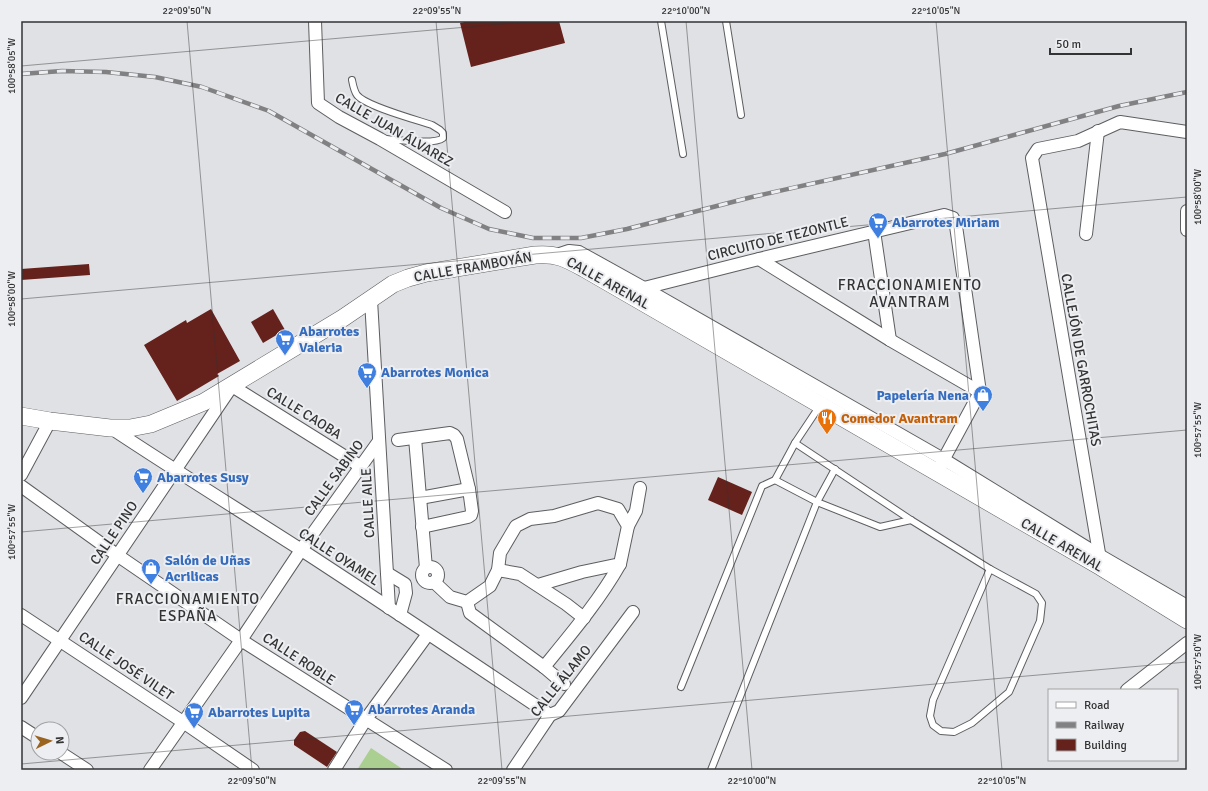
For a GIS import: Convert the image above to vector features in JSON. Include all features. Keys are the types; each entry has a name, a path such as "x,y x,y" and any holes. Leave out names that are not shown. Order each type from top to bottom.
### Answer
{"street":[{"name":"CALLE JUAN ÁLVAREZ","path":"315,21 318,103 339,117 380,139 504,212"},
{"path":"1086,234 1098,131 1120,122 1187,132"},
{"name":"CALLEJÓN DE GARROCHITAS","path":"1098,131 1078,141 1038,149 1032,158 1100,561"},
{"path":"1187,211 1187,230"},
{"name":"CIRCUITO DE TEZONTLE","path":"644,288 758,259 944,215 953,218 956,226 980,392"},
{"path":"874,231 890,340"},
{"name":"CALLE ARENAL","path":"557,255 569,251 579,252 644,288 1100,561 1187,606"},
{"name":"CALLE FRAMBOYÁN","path":"21,416 110,428 130,428 150,424 204,402 232,386 372,300 393,284 426,273 535,255 557,255"},
{"name":"CALLE ARENAL","path":"557,255 585,269 820,405 940,466"},
{"path":"758,259 890,340 980,392 940,466"},
{"name":"CALLE AILE","path":"372,300 389,608"},
{"name":"CALLE CAOBA","path":"232,386 360,466"},
{"name":"CALLE PINO","path":"21,698 232,386"},
{"path":"21,475 50,421"},
{"name":"CALLE OYAMEL","path":"110,428 301,550 550,715"},
{"path":"398,440 450,433 454,435 456,439 469,489 472,511 471,515 468,517 422,527"},
{"path":"415,438 422,527 428,576 450,598 467,602 490,586 498,570 500,552 516,526 530,519 554,516 598,503 618,509 628,526"},
{"name":"CALLE SABINO","path":"150,770 241,640 301,550 379,441"},
{"name":"CALLE ROBLE","path":"21,486 117,555 241,640 446,770"},
{"path":"544,667 584,618 611,581 620,564 628,526 636,512 640,488"},
{"path":"420,498 469,489"},
{"name":"CALLE ARENAL","path":"1100,561 1187,620"},
{"path":"538,585 582,572 620,564"},
{"path":"498,570 520,574 566,604 584,618"},
{"path":"387,573 405,584"},
{"path":"405,584 428,576"},
{"path":"400,615 406,593 405,584"},
{"path":"467,602 470,613 544,667 564,684"},
{"name":"CALLE ÁLAMO","path":"513,770 550,715 559,711 633,612"},
{"name":"CALLE JOSÉ VILET","path":"21,615 253,770"},
{"path":"334,770 366,719 428,634"},
{"path":"1127,689 1187,643"},
{"path":"21,727 30,733"},
{"path":"70,759 87,770"}],"lane":[{"path":"661,21 683,154"},
{"path":"726,21 741,115"},
{"path":"352,80 356,94 362,100 432,125 444,133 443,138 435,141 420,142 380,139"},
{"path":"680,687 762,486 775,480 795,443 820,405"},
{"path":"795,443 911,520 990,569 1036,594 1042,603 1040,621 1009,692 972,723 954,732 941,731 933,725 930,716 933,700 990,569"},
{"path":"711,770 816,502 835,469"},
{"path":"775,480 816,502 880,527 911,520"}],"green space":[{"path":"371,748 404,770 357,770"}],"building":[{"path":"469,21 559,21 565,43 471,67 460,23"},
{"path":"89,264 90,275 21,280 21,269"},
{"path":"211,309 240,361 217,374 219,376 177,401 144,345 186,320 187,323"},
{"path":"273,309 285,330 263,343 251,322"},
{"path":"718,477 752,492 742,515 708,500"},
{"path":"305,731 337,752 327,767 294,745 294,740 300,732"}],"railway":[{"path":"21,74 62,71 106,72 155,77 202,87 269,111 441,208 489,229 533,238 581,238 627,229 752,197 945,154 1119,106 1187,92"}],"place":[{"name":"Abarrotes Miriam","path":"878,239"},
{"name":"Abarrotes Valeria","path":"285,356"},
{"name":"Abarrotes Monica","path":"367,389"},
{"name":"Papelería Nena","path":"983,412"},
{"name":"Comedor Avantram","path":"827,435"},
{"name":"Abarrotes Susy","path":"143,494"},
{"name":"Salón de Uñas Acrilicas","path":"151,585"},
{"name":"Abarrotes Aranda","path":"354,726"},
{"name":"Abarrotes Lupita","path":"194,729"}],"district":[{"name":"FRACCIONAMIENTO AVANTRAM","path":"910,294"},
{"name":"FRACCIONAMIENTO ESPAÑA","path":"188,608"}]}
